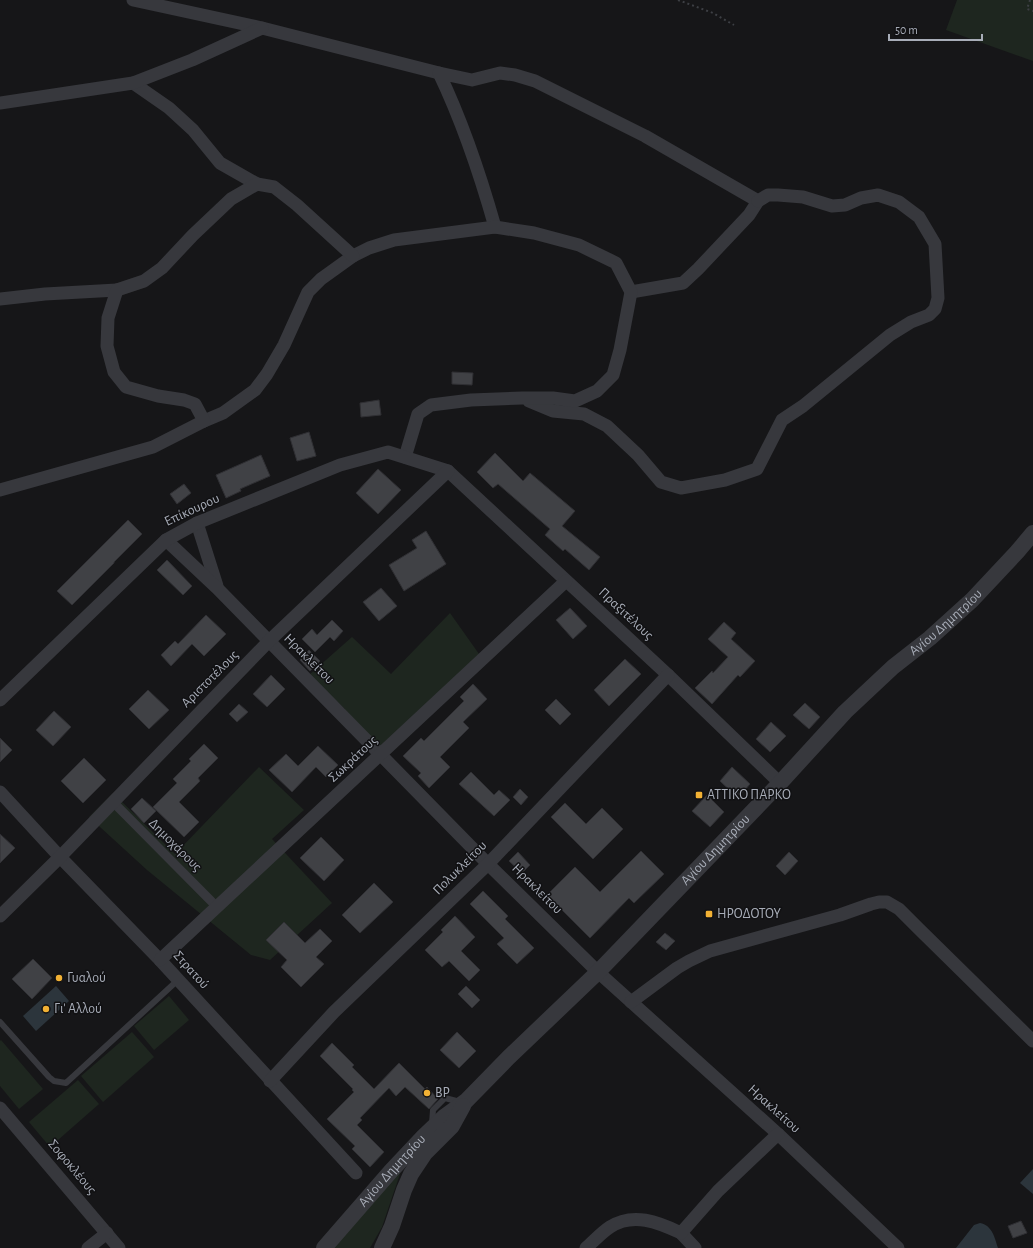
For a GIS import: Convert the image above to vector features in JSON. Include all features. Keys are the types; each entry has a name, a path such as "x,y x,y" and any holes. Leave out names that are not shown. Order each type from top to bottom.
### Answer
{"street":[{"path":"133,0 262,28 472,80 500,73 515,74 535,81 645,136 758,201"},
{"path":"0,103 133,83 192,60 262,28"},
{"path":"439,73 468,139 484,186 495,227"},
{"path":"133,83 169,108 193,130 220,163 257,184 274,187 297,205 353,256"},
{"path":"0,299 45,294 118,290 144,281 162,268 193,235 231,199 257,184"},
{"path":"522,398 553,411 584,414 607,426 638,455 661,482 681,488 725,480 757,469 782,420 803,406 851,365 890,335 929,314 935,309 938,298 935,244 920,217 899,202 878,195 861,198 845,205 832,206 803,197 768,195 758,201 749,215 683,283 632,292"},
{"path":"0,490 153,447 223,413 255,390 267,374 284,345 308,292 321,279 353,256 369,248 394,240 495,227 534,233 579,245 616,263 632,292 620,350 613,375 597,391 574,401 554,398 522,398 471,400 431,405 418,414 405,457"},
{"path":"118,290 108,318 107,346 114,372 126,387 158,396 184,400 195,404 204,421"},
{"name":"Επίκουρου","path":"0,700 166,540 197,523 340,465 388,452 448,471"},
{"name":"Πραξιτέλους","path":"448,471 668,675 780,783"},
{"name":"Αριστοτέλους","path":"0,916 60,857 269,641 336,580 448,471"},
{"path":"197,523 217,588"},
{"name":"Αγίου Δημητρίου","path":"324,1248 391,1171 444,1117 465,1102 508,1058 598,972 780,783 844,712 893,667 930,638 972,600 1033,534"},
{"name":"Ηρακλείτου","path":"166,540 217,588 488,864 598,972 778,1134 898,1248"},
{"name":"Σωκράτους","path":"160,960 566,581"},
{"name":"Πολυκλείτου","path":"270,1081 334,1012 488,864 668,675"},
{"name":"Στρατού","path":"0,792 60,857 160,960 356,1173"},
{"name":"Δημοχάρους","path":"113,802 217,907"},
{"path":"631,1002 677,968 710,951 840,915 871,904 887,902 892,904 919,929 1033,1041"},
{"name":"Αγίου Δημητρίου","path":"382,1248 392,1226 411,1174 425,1153 452,1126 465,1102"},
{"name":"Σοφοκλέους","path":"0,1108 119,1248"},
{"path":"680,1233 718,1191 778,1134"},
{"path":"586,1248 609,1228 619,1222 645,1219 680,1233 695,1248"},
{"path":"88,1248 106,1233"}],"lane":[{"path":"0,1022 49,1077 54,1081 66,1083 178,980"}],"path":[{"path":"678,0 713,13 734,25"},
{"path":"1030,0 1027,9 1033,11"}],"shaded area":[{"path":"957,0 1033,0 1033,61 946,30"},
{"path":"450,613 479,654 374,752 336,717 345,709 309,675 352,637 391,674"},
{"path":"259,767 304,810 272,839 332,903 270,960 251,955 147,870 89,817 113,793 175,854"},
{"name":"Γι' Αλλού","path":"56,986 69,1001 36,1031 23,1016"},
{"path":"169,996 189,1020 154,1050 134,1026"},
{"path":"132,1032 154,1057 103,1102 81,1076"},
{"path":"1,1040 43,1089 19,1109 0,1086"},
{"path":"78,1080 99,1104 50,1147 29,1122"},
{"path":"402,1168 382,1227 370,1248 333,1248"},
{"path":"1033,1169 1033,1194 1020,1183"},
{"path":"980,1223 984,1224 990,1229 998,1248 956,1248 974,1225"}],"building":[{"path":"452,372 473,373 472,385 452,384"},
{"path":"379,400 381,415 361,417 360,403"},
{"path":"309,432 316,456 297,461 290,438"},
{"path":"495,453 523,481 530,473 575,511 562,526 600,557 589,570 565,549 563,551 545,535 550,529 498,484 493,488 477,472"},
{"path":"261,455 270,476 240,489 241,491 226,498 216,475"},
{"path":"378,469 401,490 378,514 356,493"},
{"path":"184,484 191,493 177,504 170,494"},
{"path":"128,520 142,534 72,605 57,591"},
{"path":"426,531 446,564 404,591 389,565 417,548 412,540"},
{"path":"167,560 192,586 183,595 157,570"},
{"path":"381,588 397,606 379,621 363,602"},
{"path":"570,608 587,626 573,639 556,620"},
{"path":"206,615 226,634 204,656 192,644 171,666 161,655 175,641 178,644"},
{"path":"332,620 343,631 334,641 330,637 315,652 302,639 312,629 317,635"},
{"path":"724,622 736,633 731,639 755,661 740,677 738,675 712,704 695,688 712,671 713,673 728,657 708,639"},
{"path":"309,650 320,661 310,671 300,660"},
{"path":"625,659 641,674 609,706 594,690"},
{"path":"271,675 285,689 267,707 253,694"},
{"path":"473,684 487,699 463,722 469,728 440,757 450,767 429,788 418,776 421,773 403,756 421,738 424,741 464,701 460,697"},
{"path":"148,690 169,710 149,729 129,709"},
{"path":"556,699 571,714 560,725 545,710"},
{"path":"805,703 820,717 809,729 793,715"},
{"path":"239,704 248,712 237,722 229,714"},
{"path":"54,711 71,727 53,746 36,730"},
{"path":"771,722 786,736 770,752 756,739"},
{"path":"0,738 12,750 0,762"},
{"path":"204,744 218,758 198,778 200,781 179,802 199,822 184,837 153,807 177,783 173,779 191,761 189,759"},
{"path":"318,746 338,765 326,777 316,767 292,792 269,770 286,754 298,766"},
{"path":"84,758 106,780 83,803 61,781"},
{"path":"732,767 750,784 738,798 720,781"},
{"path":"471,772 494,795 499,790 510,800 494,816 459,784"},
{"path":"520,789 528,797 521,805 513,797"},
{"path":"707,795 724,812 710,827 692,811"},
{"path":"142,798 156,811 144,823 131,809"},
{"path":"565,803 586,824 602,808 623,829 593,859 551,817"},
{"path":"0,834 15,848 0,863"},
{"path":"321,837 344,860 324,881 300,858"},
{"path":"641,851 664,874 634,903 629,898 590,938 547,895 575,867 600,892"},
{"path":"518,852 530,865 522,873 509,861"},
{"path":"789,852 798,861 785,875 776,866"},
{"path":"374,883 393,902 360,933 342,915"},
{"path":"483,891 508,916 505,919 534,948 517,964 497,944 504,938 470,904"},
{"path":"455,916 475,937 461,951 480,970 469,981 449,961 442,967 425,950 443,932 441,930"},
{"path":"284,922 305,943 320,929 332,941 316,957 324,964 301,987 281,967 287,960 266,940"},
{"path":"665,933 675,941 666,950 656,942"},
{"path":"33,959 52,978 32,999 12,979"},
{"path":"466,986 480,1000 472,1008 458,994"},
{"path":"457,1032 476,1051 459,1068 440,1050"},
{"path":"332,1043 354,1065 352,1067 374,1089 399,1063 425,1089 427,1087 438,1099 429,1109 405,1087 396,1096 389,1088 360,1118 362,1120 357,1125 384,1152 370,1167 352,1149 355,1146 327,1119 354,1092 352,1090 353,1089 320,1056"},
{"path":"1021,1221 1027,1233 1013,1238 1008,1226"}],"place":[{"name":"ΑΤΤΙΚΟ ΠΑΡΚΟ","path":"699,795"},
{"name":"ΗΡΟΔΟΤΟΥ","path":"709,914"},
{"name":"Γυαλού","path":"59,978"},
{"name":"Γι' Αλλού","path":"46,1009"},
{"name":"BP","path":"427,1093"}]}
